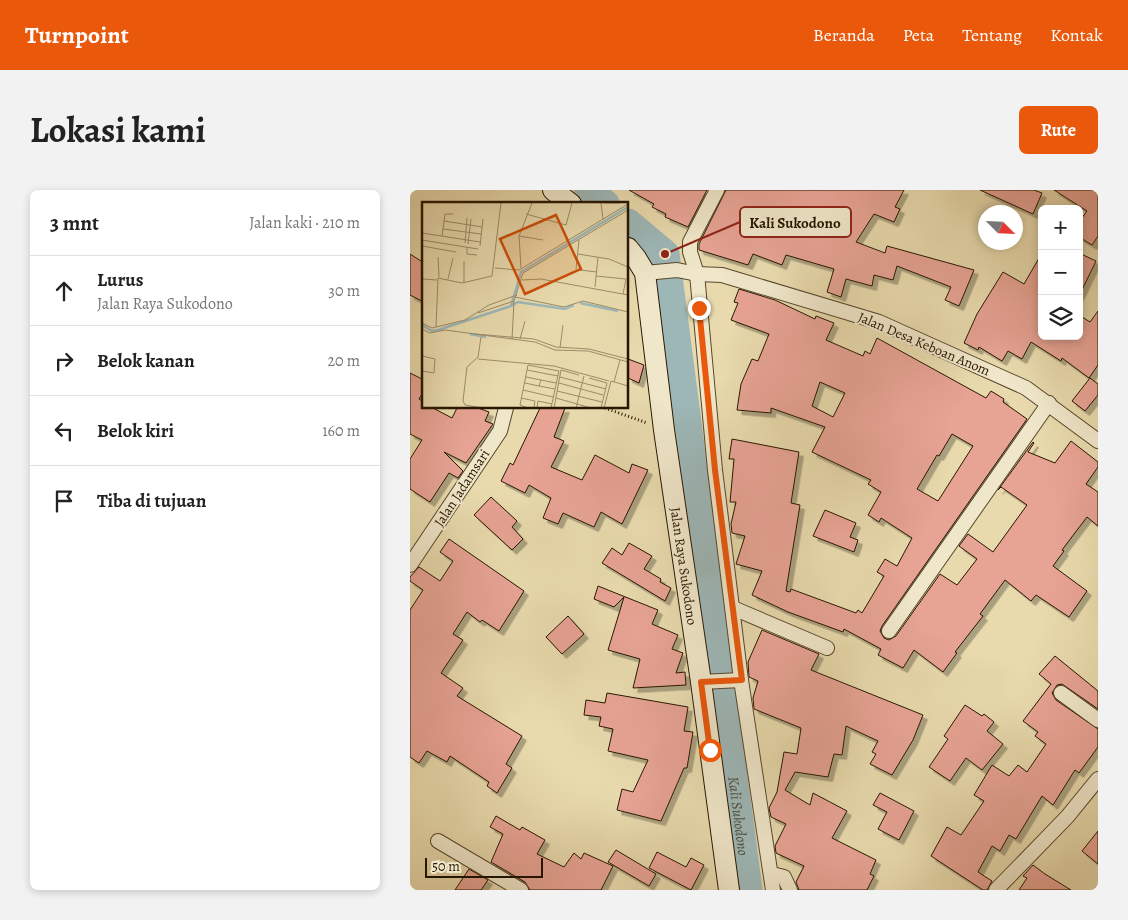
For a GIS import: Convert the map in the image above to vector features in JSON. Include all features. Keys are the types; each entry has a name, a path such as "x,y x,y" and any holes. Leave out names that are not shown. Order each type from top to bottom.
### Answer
{"main road":[{"path":"553,190 568,202"},
{"name":"Jalan Raya Sukodono","path":"629,249 650,273 664,430 709,681 728,890"}],"street":[{"path":"717,190 690,242 690,252 697,274 715,470 733,608 737,680 772,874 773,890"},
{"name":"Jalan Desa Keboan Anom","path":"650,273 677,270 697,274 722,274 879,322 1026,388 1098,441"},
{"path":"889,631 1048,403"},
{"name":"Jalan Jadamsari","path":"410,565 500,431 506,409"},
{"path":"733,608 827,648"},
{"path":"709,681 737,680"},
{"path":"1061,693 1098,720"},
{"path":"996,890 1067,818 1098,779"},
{"path":"438,842 521,890"},
{"path":"772,874 784,877 790,890"}],"path":[{"path":"608,409 648,424"}],"building":[{"path":"629,190 707,190 688,227 665,217 666,214 652,207 654,204"},
{"path":"726,190 904,190 895,207 900,209 894,222 874,214 856,242 885,253 887,246 974,270 959,306 945,300 951,287 897,266 893,280 874,275 872,286 846,279 841,297 827,292 834,269 786,255 782,265 753,254 748,265 699,250 699,244"},
{"path":"980,190 1034,190 1042,193 1033,214 1023,209 1023,205 1013,205"},
{"path":"1054,190 1098,190 1098,236 1092,245 1083,239 1083,216 1087,211 1083,208 1083,205 1078,205"},
{"path":"410,254 422,262 422,301 410,295"},
{"path":"1083,255 1096,261 1083,288"},
{"path":"1038,260 1038,340 1083,340 1083,318 1090,322 1098,311 1098,365 1089,378 1062,358 1061,361 1031,342 1022,359 1008,351 1002,361 979,347 978,350 964,343 977,314 1003,272 1024,284"},
{"path":"739,289 775,300 815,319 816,316 834,323 826,340 863,356 865,351 870,354 877,338 986,398 991,391 1004,399 1003,402 1027,419 882,626 880,631 884,638 889,640 896,636 940,574 957,585 977,559 959,546 968,534 993,552 1027,505 1001,487 998,490 1033,442 1028,452 1055,463 1071,441 1098,462 1098,467 1086,484 1098,492 1098,526 1087,517 1062,550 1064,551 1053,566 1087,591 1069,617 1036,595 1031,601 1005,580 980,614 983,616 955,652 957,653 943,672 914,650 903,668 878,655 881,649 844,629 843,632 788,612 752,595 762,571 736,564 745,536 732,533 731,524 736,502 730,502 734,459 729,459 732,439 799,452 791,503 800,505 786,591 790,592 791,589 856,613 858,610 862,613 884,576 877,572 885,559 897,566 912,538 881,518 879,522 868,515 881,492 868,484 871,480 812,452 825,427 771,408 771,413 737,410 741,384 752,359 758,361 769,334 731,320 738,303 734,302","holes":["820,382 845,393 833,417 812,406","952,434 973,446 938,501 917,489"]},
{"path":"629,359 644,365 639,383 629,378"},
{"path":"410,373 422,379 422,394 419,399 422,401 422,409 435,409 452,418 456,409 481,409 489,412 485,421 493,424 466,463 444,452 463,471 458,478 449,473 430,502 410,489 410,459 422,440 410,434"},
{"path":"1090,378 1098,384 1098,395 1085,411 1072,401"},
{"path":"540,409 565,409 554,437 564,441 551,467 582,480 595,455 629,473 632,464 648,470 622,524 601,512 594,527 563,513 558,524 543,518 551,498 529,485 525,493 501,481 510,463 513,465"},
{"path":"491,497 517,521 512,527 523,539 512,550 474,515"},
{"path":"825,510 856,523 850,537 858,540 854,552 813,536"},
{"path":"449,539 524,591 499,631 482,620 480,622 467,612 453,634 463,640 441,673 463,688 457,696 522,736 506,764 512,768 497,793 487,786 489,782 450,756 447,762 427,751 419,763 410,757 410,610 423,590 410,581 410,577 419,567 440,581 453,561 440,552"},
{"path":"629,543 652,556 644,569 661,579 660,582 671,588 665,601 602,563 612,548 622,555"},
{"path":"598,586 658,610 652,624 678,635 672,649 683,653 676,673 685,672 686,685 633,688 640,659 608,650 624,597 614,607 594,599"},
{"path":"568,616 584,634 562,654 546,637"},
{"path":"762,630 819,654 811,670 923,715 913,740 892,775 870,764 876,754 872,752 878,741 846,726 842,755 834,754 828,777 795,772 785,790 810,805 813,793 847,811 832,838 876,860 870,874 874,876 867,890 799,890 796,882 804,866 776,853 775,846 786,824 771,817 769,808 777,792 784,752 797,754 801,728 754,709 753,698 758,681 749,677 748,662"},
{"path":"1055,656 1098,691 1098,709 1062,684 1057,685 1052,693 1056,700 1098,729 1098,747 1079,773 1075,770 1053,805 1042,796 1016,839 1009,835 1000,851 992,846 978,872 992,881 987,890 983,890 931,856 947,827 961,835 984,801 974,795 992,765 1009,776 1018,765 1027,772 1046,744 1035,736 1038,732 1023,721 1051,684 1039,674"},
{"path":"607,693 688,707 684,731 693,732 687,768 684,768 661,821 617,810 622,789 633,792 648,760 608,751 613,729 599,726 601,717 584,715 586,700 605,703"},
{"path":"965,705 982,716 984,714 994,722 987,731 1003,744 982,770 966,758 950,781 929,767 948,739 944,736"},
{"path":"880,793 914,811 899,840 878,829 887,812 873,805"},
{"path":"496,816 520,830 522,827 545,840 537,854 564,867 574,853 581,859 584,853 613,866 601,890 530,890 525,882 491,862 503,834 490,827"},
{"path":"1098,831 1098,864 1082,851"},
{"path":"616,850 656,874 649,886 608,862"},
{"path":"657,852 686,867 691,858 704,865 691,890 649,868"},
{"path":"1033,865 1071,890 1019,890 1027,878 1023,876"},
{"path":"469,869 488,880 481,890 455,890"}],"waterway":[{"name":"Kali Sukodono","path":"588,190 603,202"},
{"name":"Kali Sukodono","path":"629,224 665,254 748,890"}],"place":[{"name":"Kali Sukodono","path":"665,254"}],"route":[{"path":"699,308 715,470 742,680 701,682 710,750"}]}
